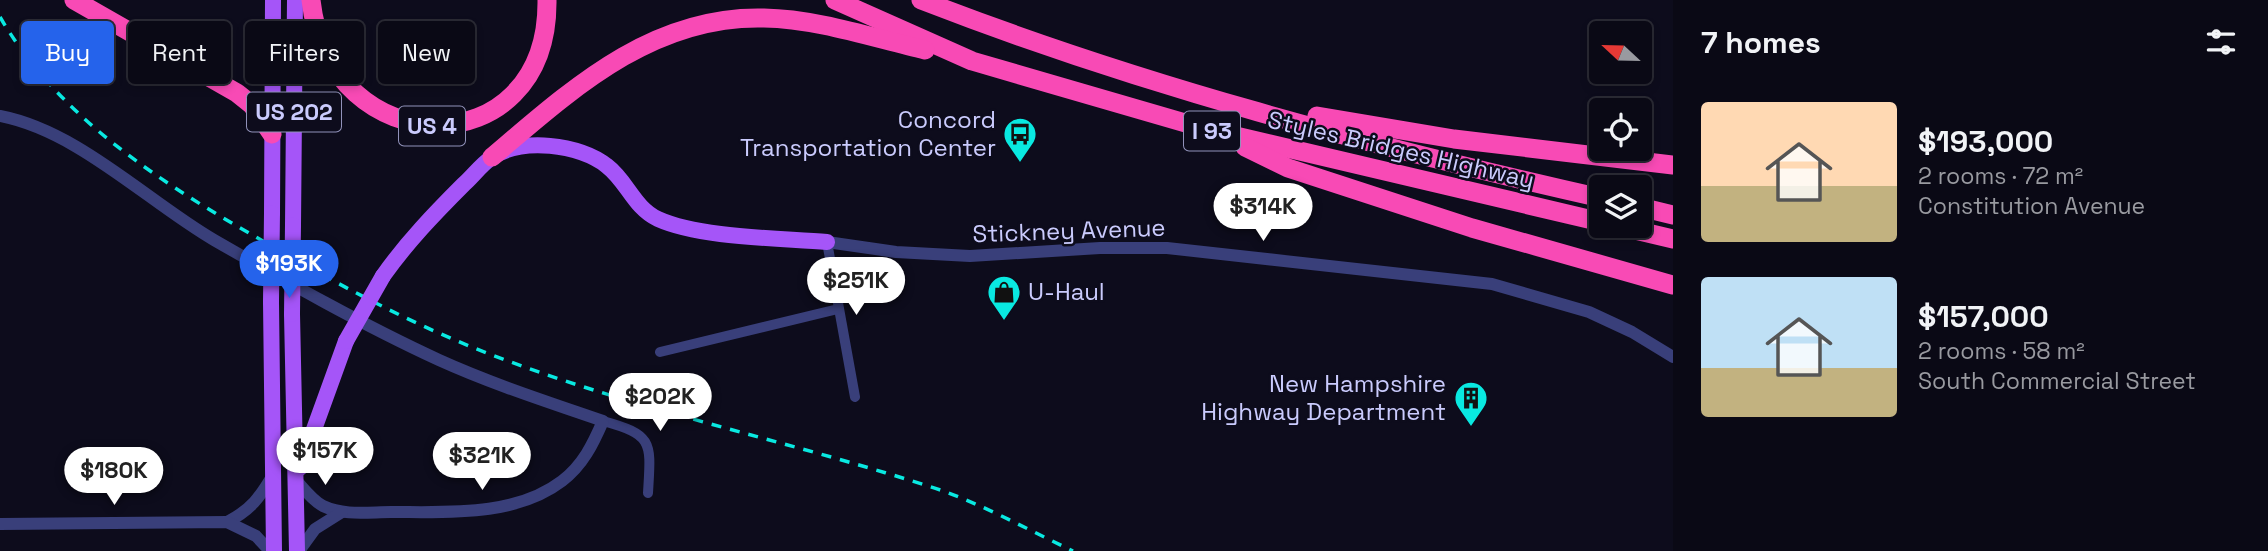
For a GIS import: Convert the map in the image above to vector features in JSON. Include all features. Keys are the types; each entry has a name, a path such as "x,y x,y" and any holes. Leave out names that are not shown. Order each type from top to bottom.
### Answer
{"highway":[{"path":"74,0 237,93 253,104 272,134"},
{"name":"US 4","path":"311,0 313,19 323,51 351,89 391,117 436,127 477,118 491,111 513,92 528,72 541,44 547,0"},
{"name":"Styles Bridges Highway","path":"835,0 972,61 1206,129 1589,219"},
{"name":"Styles Bridges Highway","path":"921,0 996,29 1175,89 1271,117 1589,195"},
{"path":"951,0 996,29"},
{"path":"492,157 552,106 624,54 692,26 766,18 810,23 972,61"},
{"path":"1175,89 1454,139 1673,165"},
{"path":"1206,129 1289,168 1472,228 1673,285"},
{"path":"1652,210 1673,215"},
{"path":"1652,234 1673,239"}],"main road":[{"name":"US 202","path":"272,0 272,551"},
{"name":"US 202","path":"296,0 292,314 298,551"},
{"path":"296,480 346,341 383,276 427,220 492,157 527,146 554,145 592,156 609,167 648,213 660,220 689,229 827,242"}],"street":[{"path":"0,116 30,124 59,138 215,240 409,345 508,388 639,432 645,439 650,464 648,493"},
{"path":"827,242 855,397"},
{"name":"Stickney Avenue","path":"827,242 896,252 970,256 1100,248 1167,248 1492,284 1589,312 1632,332 1673,357"},
{"path":"660,352 838,309"},
{"path":"296,480 321,505 342,512 450,512 530,498 553,487 574,470 592,447 603,421"},
{"path":"228,522 252,506 273,475"},
{"path":"298,551 314,529 342,512"},
{"path":"0,524 228,522 256,536 272,551"}],"railway":[{"path":"0,17 22,51 48,82 76,111 139,163 242,229 393,311 455,340 541,373 946,492 1073,551"}],"place":[{"name":"Concord Transportation Center","path":"1020,164"},
{"name":"U-Haul","path":"1004,322"},
{"name":"New Hampshire Highway Department","path":"1471,428"}]}
